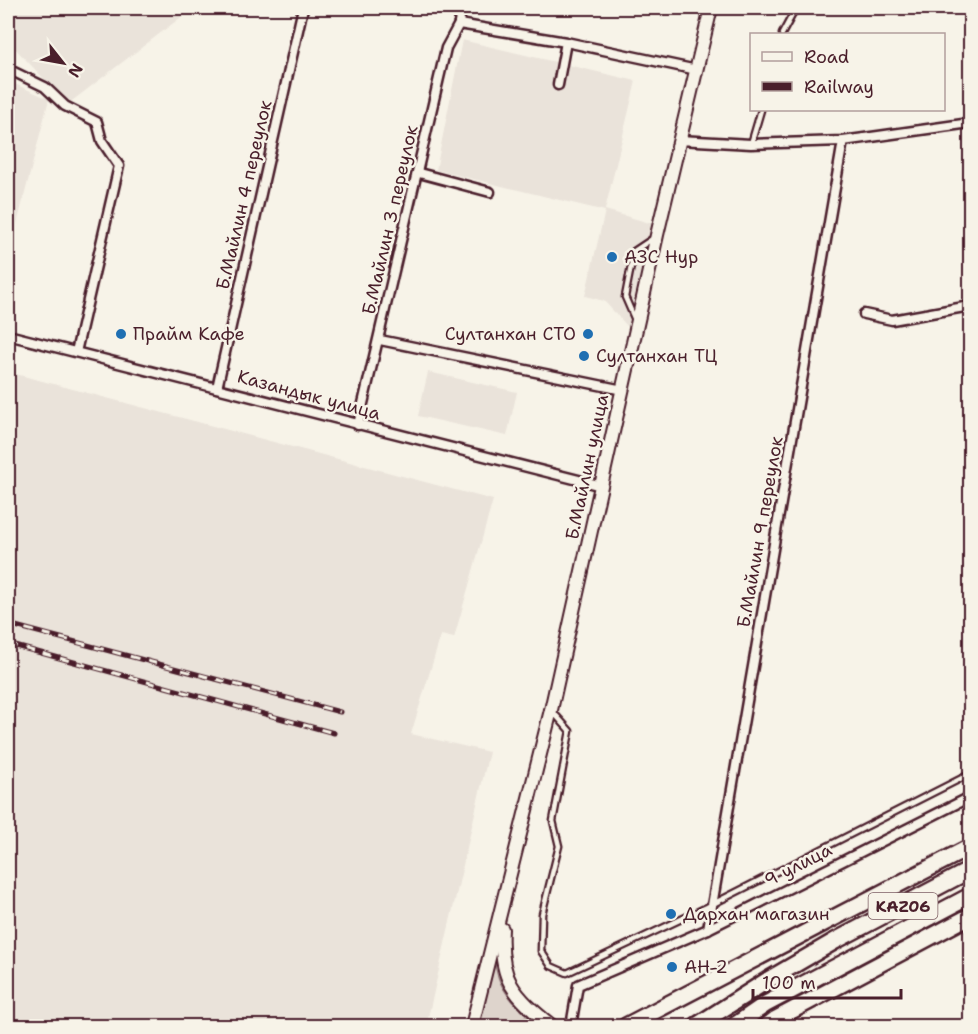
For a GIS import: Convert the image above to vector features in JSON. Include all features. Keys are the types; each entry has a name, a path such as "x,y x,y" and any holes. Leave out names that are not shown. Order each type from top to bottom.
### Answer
{"highway":[{"name":"KАZ06","path":"626,1026 970,847"},
{"name":"KАZ06","path":"696,1026 835,941 970,870"},
{"name":"KАZ06","path":"734,1026 766,1004 970,896"},
{"name":"KАZ06","path":"767,1026 776,1019 970,916"}],"street":[{"name":"Б.Майлин 4 переулок","path":"217,388 303,8"},
{"name":"Б.Майлин 3 переулок","path":"358,425 380,340 446,48 459,24 461,8"},
{"name":"Б.Майлин улица","path":"503,898 551,710 657,235 711,8"},
{"path":"459,24 566,42 697,70"},
{"path":"558,85 566,42"},
{"path":"8,69 45,87 65,106 97,122 102,141 119,166 76,352"},
{"path":"679,140 751,144 843,141 970,123"},
{"name":"Б.Майлин 9 переулок","path":"708,929 818,300 843,141"},
{"path":"418,173 490,192"},
{"path":"864,314 892,320 970,306"},
{"name":"Казандык улица","path":"8,335 602,486"},
{"path":"380,340 623,390"},
{"name":"9 улица","path":"571,1026 578,985 708,929 970,797"},
{"path":"472,1026 503,898"},
{"path":"503,898 501,957 506,978 528,1007 552,1026"}],"lane":[{"path":"783,33 796,8"},
{"path":"751,144 761,111"},
{"path":"637,325 625,297 634,251 657,235"},
{"path":"551,710 570,731 553,821 560,846 542,914 541,951 551,966 567,973 712,905 970,774"}],"shaded area":[{"path":"8,8 193,8 68,104 8,41"},
{"path":"462,40 636,81 605,210 653,224 630,329 604,301 585,296 605,211 436,170"},
{"path":"8,81 49,99 8,259"},
{"path":"8,372 493,500 454,638 441,635 411,734 489,752 426,1026 8,1026"},
{"path":"428,372 517,392 507,436 418,416"},
{"path":"492,938 500,982 511,999 529,1017 496,1026 470,1026"}],"railway":[{"path":"8,624 340,712"},
{"path":"8,644 334,733"}],"place":[{"name":"АЗС Нур","path":"612,257"},
{"name":"Прайм Кафе","path":"121,334"},
{"name":"Султанхан СТО","path":"588,334"},
{"name":"Султанхан ТЦ","path":"584,356"},
{"name":"Дархан магазин","path":"671,914"},
{"name":"АН-2","path":"672,967"}]}
